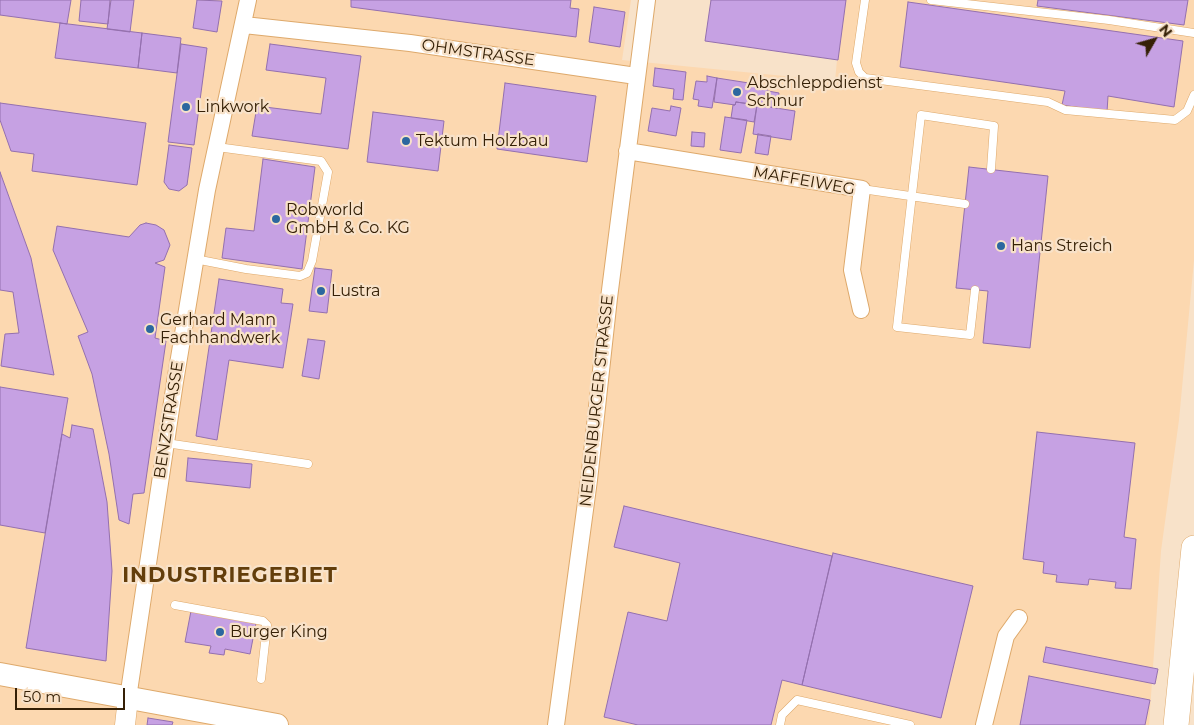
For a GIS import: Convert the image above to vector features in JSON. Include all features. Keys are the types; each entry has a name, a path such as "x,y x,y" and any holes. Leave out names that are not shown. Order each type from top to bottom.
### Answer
{"main road":[{"path":"1176,725 1189,646 1194,548"},
{"path":"0,674 278,725"}],"street":[{"name":"BENZSTRASSE","path":"125,725 166,443 196,259 248,0"},
{"path":"636,76 647,0"},
{"name":"OHMSTRASSE","path":"244,25 410,43 636,76"},
{"name":"NEIDENBURGER STRASSE","path":"556,725 589,480 636,76"},
{"name":"MAFFEIWEG","path":"627,151 862,189 852,270 861,310"},
{"path":"984,725 1006,636 1019,618"}],"lane":[{"path":"865,0 856,63 865,78 1048,102 1065,110 1175,120 1187,111 1194,95"},
{"path":"931,0 1109,20 1194,34"},
{"path":"976,290 970,335 897,327 921,115 994,126 990,169"},
{"path":"196,259 246,269 300,276 307,273 312,261 328,172 321,161 217,147"},
{"path":"862,189 965,204"},
{"path":"166,443 308,464"},
{"path":"175,605 263,621 268,625 261,680"},
{"path":"780,725 782,715 797,700 910,725"}],"shaded area":[{"path":"0,0 631,0 622,60 835,81 837,60 705,41 711,0 1194,0 1194,260 1179,420 1161,551 1149,725 0,725"}],"building":[{"path":"0,0 71,0 67,24 0,15"},
{"path":"81,0 110,0 108,24 79,21"},
{"path":"111,0 134,0 130,32 107,29"},
{"path":"197,0 222,1 217,32 193,28"},
{"path":"351,0 571,0 570,8 579,9 576,37 351,7"},
{"path":"711,0 846,0 838,60 705,41"},
{"path":"1038,0 1188,0 1184,25 1037,6"},
{"path":"908,2 1183,41 1174,107 1108,96 1107,112 1062,105 1065,91 900,67"},
{"path":"594,7 625,12 620,47 589,42"},
{"path":"60,23 142,33 138,68 55,58"},
{"path":"142,33 181,38 177,73 138,68"},
{"name":"Linkwork","path":"181,44 207,48 194,145 168,142"},
{"path":"270,44 361,56 348,149 252,136 257,106 321,114 326,78 266,70"},
{"path":"655,68 686,72 683,100 673,99 674,89 653,86"},
{"path":"707,76 717,78 712,108 698,106 699,100 693,99 696,81 707,82"},
{"path":"717,78 768,86 765,106 736,102 735,105 714,102"},
{"path":"505,83 596,96 587,162 497,149"},
{"path":"768,91 779,93 777,108 765,106"},
{"path":"736,102 757,105 754,122 731,118 733,105"},
{"path":"0,103 146,123 137,185 32,171 34,154 11,151 0,120"},
{"path":"757,105 795,111 791,140 753,134"},
{"path":"671,106 681,108 676,136 648,131 652,108 670,111"},
{"name":"Tektum Holzbau","path":"373,112 444,121 438,171 367,162"},
{"path":"725,117 747,120 741,153 720,150"},
{"path":"692,132 705,133 704,147 691,146"},
{"path":"758,134 771,136 768,155 755,153"},
{"path":"169,145 192,148 187,185 179,191 169,189 164,182"},
{"path":"263,159 315,167 302,269 222,258 226,228 254,231"},
{"name":"Hans Streich","path":"969,167 1048,176 1030,348 983,343 988,291 956,288"},
{"path":"0,172 31,258 54,375 1,366 5,334 19,333 13,292 0,290"},
{"path":"146,223 156,225 164,230 170,245 164,260 155,263 165,267 155,338 166,341 144,493 133,494 129,524 119,520 109,454 92,374 78,336 88,332 53,250 57,226 129,237 140,225"},
{"name":"Lustra","path":"315,268 332,270 327,313 309,311"},
{"path":"219,279 283,289 281,303 293,304 283,368 229,360 217,440 196,436"},
{"name":"Lustra","path":"308,339 325,341 319,379 302,376"},
{"path":"0,387 68,398 45,533 0,525"},
{"path":"72,425 93,429 107,502 112,571 106,661 26,648 62,434 70,438"},
{"path":"1037,432 1135,443 1124,537 1136,539 1131,589 1115,588 1116,582 1089,579 1088,585 1056,582 1057,575 1043,573 1044,562 1023,559"},
{"path":"188,458 252,464 250,488 186,481"},
{"path":"624,506 832,556 802,685 782,680 771,725 638,725 604,717 628,612 667,621 680,563 614,547"},
{"path":"833,553 973,586 941,718 802,685"},
{"name":"Burger King","path":"191,611 256,623 250,654 225,649 224,655 209,653 211,646 185,642"},
{"path":"1046,647 1158,669 1155,684 1043,662"},
{"path":"1029,676 1150,700 1145,725 1020,725"},
{"path":"148,718 173,722 172,725 147,725"}],"place":[{"name":"Abschleppdienst Schnur","path":"737,92"},
{"name":"Linkwork","path":"186,107"},
{"name":"Tektum Holzbau","path":"406,141"},
{"name":"Robworld GmbH & Co. KG","path":"276,219"},
{"name":"Hans Streich","path":"1001,246"},
{"name":"Lustra","path":"321,291"},
{"name":"Gerhard Mann Fachhandwerk","path":"150,329"},
{"name":"Burger King","path":"220,632"}],"district":[{"name":"INDUSTRIEGEBIET","path":"230,576"}]}
